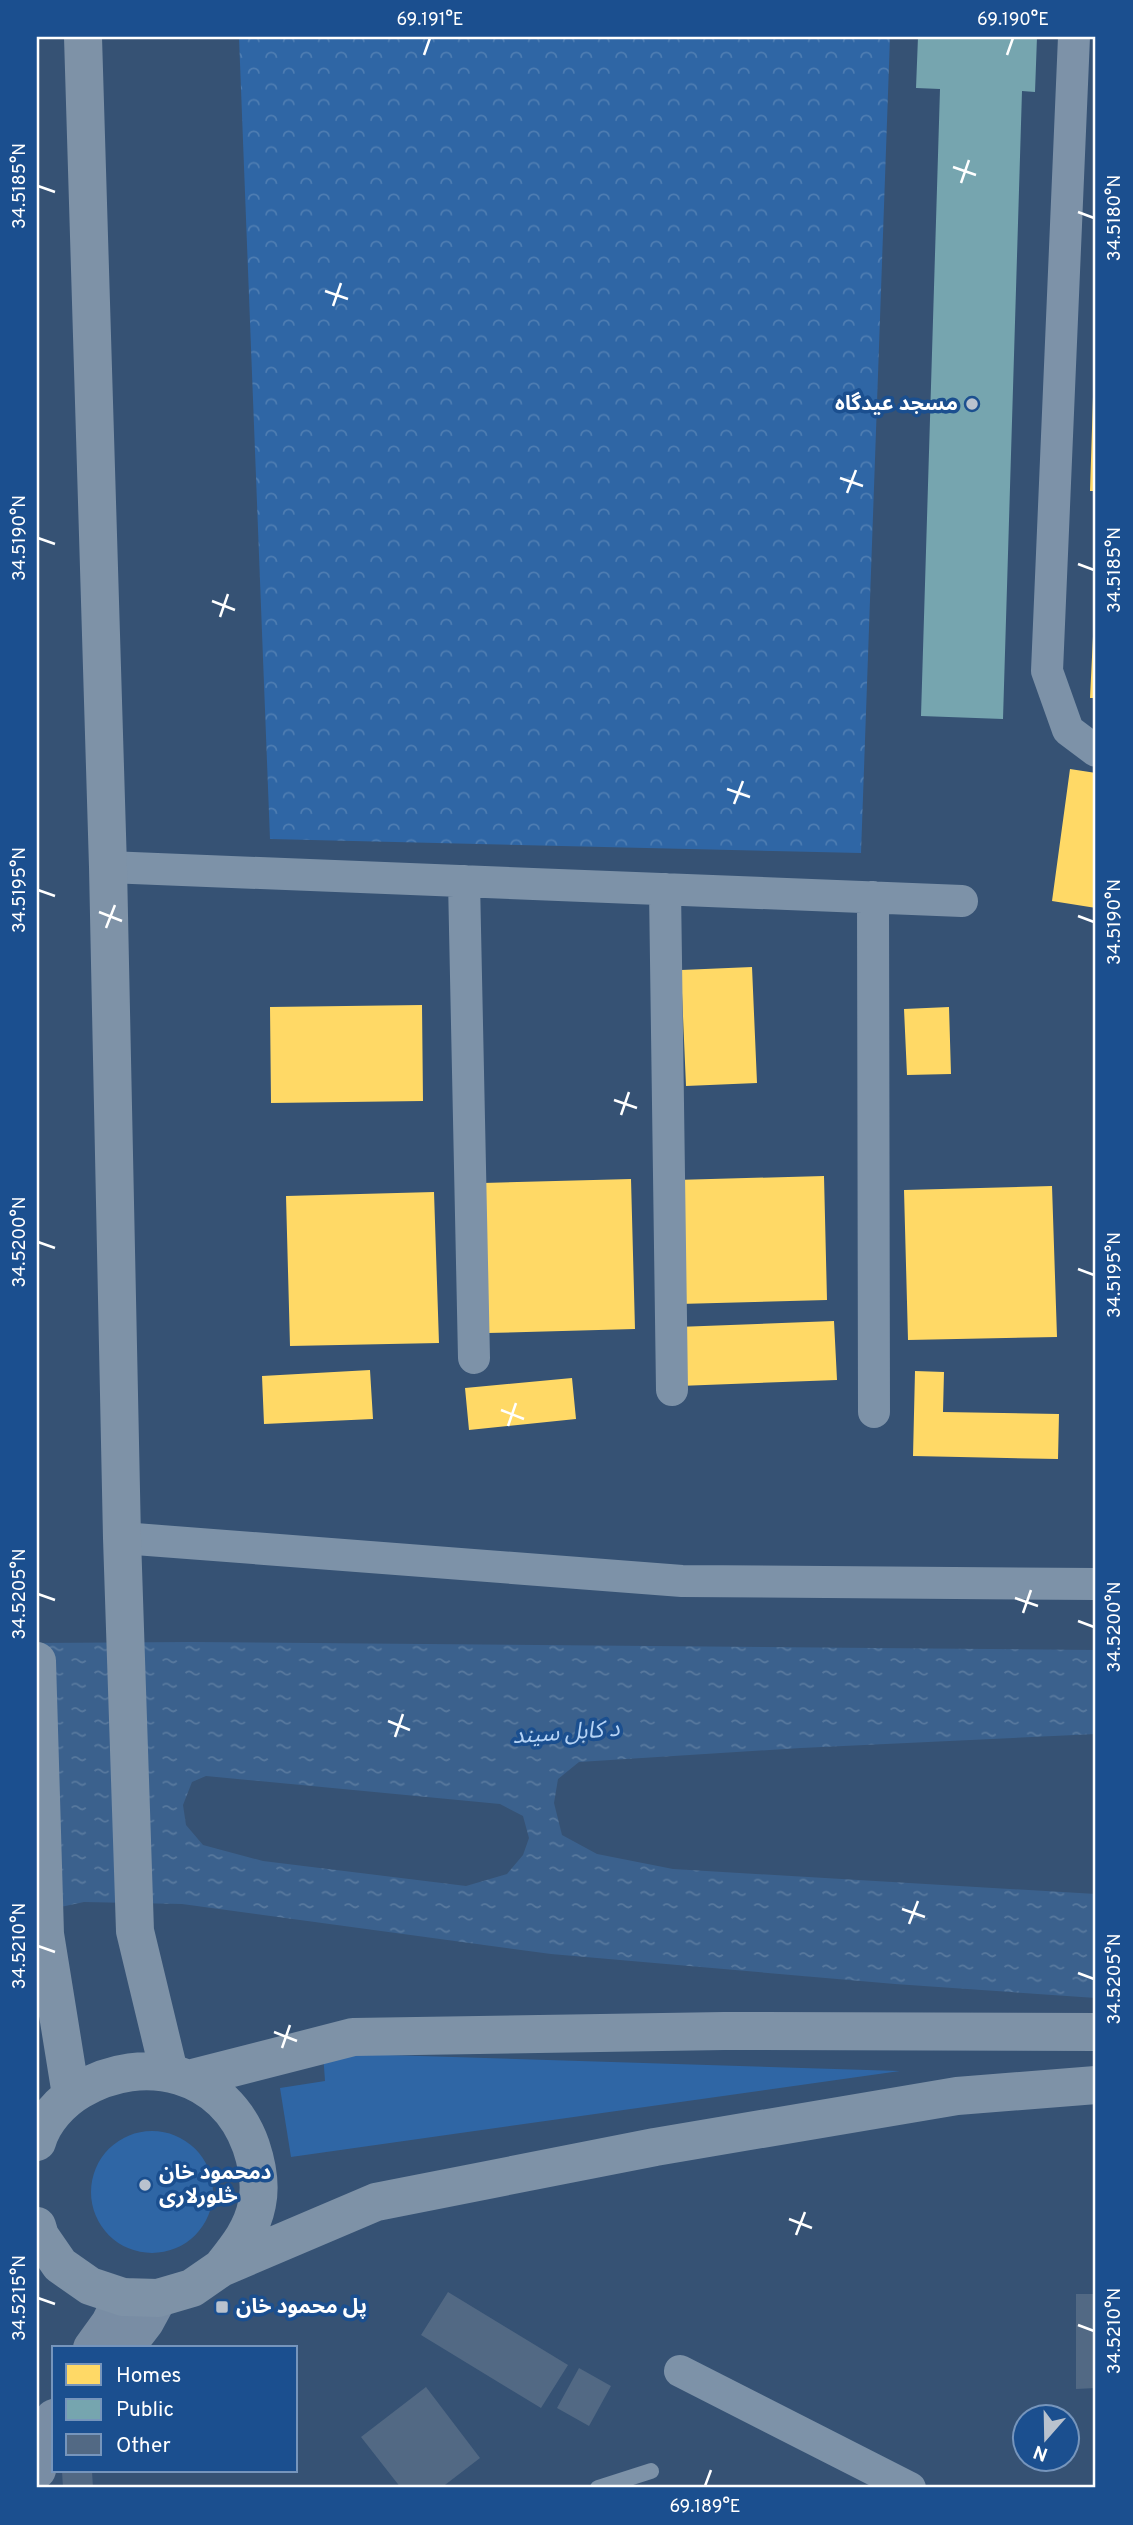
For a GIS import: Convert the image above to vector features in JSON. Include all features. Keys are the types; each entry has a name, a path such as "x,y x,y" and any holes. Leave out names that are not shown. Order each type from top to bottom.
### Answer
{"highway":[{"path":"83,37 108,867 122,1538 135,1931 179,2075 221,2099 245,2129 257,2165 257,2203 245,2238 221,2268"},
{"path":"37,1661 45,1934 71,2095"},
{"path":"37,2142 57,2107 101,2077 134,2070 179,2075 353,2037 724,2031 1096,2032"},
{"path":"37,2226 40,2236 61,2265 90,2286 141,2298 192,2288 221,2268 376,2202 654,2147 957,2096 1096,2085"}],"main road":[{"path":"93,2346 110,2323 141,2298 145,2322 127,2346"},
{"path":"37,2402 52,2389"},
{"path":"37,2470 52,2423"}],"street":[{"path":"1074,37 1047,671 1069,730 1096,751"},
{"path":"108,867 962,901"},
{"path":"464,881 474,1358"},
{"path":"665,889 672,1390"},
{"path":"873,897 874,1412"},
{"path":"122,1538 682,1581 1096,1584"},
{"path":"680,2371 910,2488"}],"lane":[{"path":"597,2488 651,2471"}],"green space":[{"path":"239,37 890,37 861,853 270,839"},
{"path":"323,2053 900,2071 291,2157 280,2088 325,2081"},
{"path":"152,2131 175,2136 195,2149 208,2169 213,2192 208,2215 195,2235 175,2248 152,2253 129,2248 109,2235 96,2215 91,2192 96,2169 109,2149 129,2136"}],"water":[{"name":"د کابل سيند","path":"37,1643 1096,1650 1096,1734 579,1762 558,1779 554,1803 562,1835 597,1854 673,1869 1096,1894 1096,1998 895,1984 551,1954 182,1904 84,1902 37,1912","holes":["206,1776 500,1804 523,1816 529,1838 523,1855 507,1874 466,1886 263,1861 203,1845 186,1825 183,1805 192,1782"]}],"building: Homes":[{"path":"1093,397 1096,398 1096,491 1090,491"},
{"path":"1094,616 1096,698 1090,698"},
{"path":"1070,769 1096,773 1096,908 1052,901"},
{"path":"752,967 757,1083 686,1086 681,970"},
{"path":"422,1005 423,1101 271,1103 270,1007"},
{"path":"949,1007 951,1074 907,1075 904,1009"},
{"path":"824,1176 827,1300 679,1304 675,1180"},
{"path":"631,1179 635,1329 487,1333 483,1183"},
{"path":"1052,1186 1057,1337 908,1340 904,1190"},
{"path":"434,1192 439,1343 290,1346 286,1196"},
{"path":"834,1321 837,1380 679,1386 677,1327"},
{"path":"370,1370 373,1419 264,1424 262,1376"},
{"path":"915,1371 944,1372 943,1412 1059,1414 1058,1459 913,1456"},
{"path":"572,1378 576,1419 469,1430 465,1388"}],"building: Public":[{"name":"مسجد عیدگاه","path":"918,37 1037,37 1035,92 1022,91 1003,719 921,716 940,89 916,88"}],"building: Other":[{"path":"448,2292 568,2365 541,2408 421,2335"},
{"path":"1076,2294 1096,2294 1096,2388 1076,2389"},
{"path":"579,2368 611,2386 589,2426 557,2408"},
{"path":"426,2387 480,2458 441,2488 401,2488 361,2437"},
{"path":"62,2472 92,2472 93,2488 63,2488"}],"place":[{"name":"مسجد عیدگاه","path":"972,404"},
{"name":"دمحمود خان څلورلاری","path":"145,2185"},
{"name":"پل محمود خان","path":"222,2307"}]}
